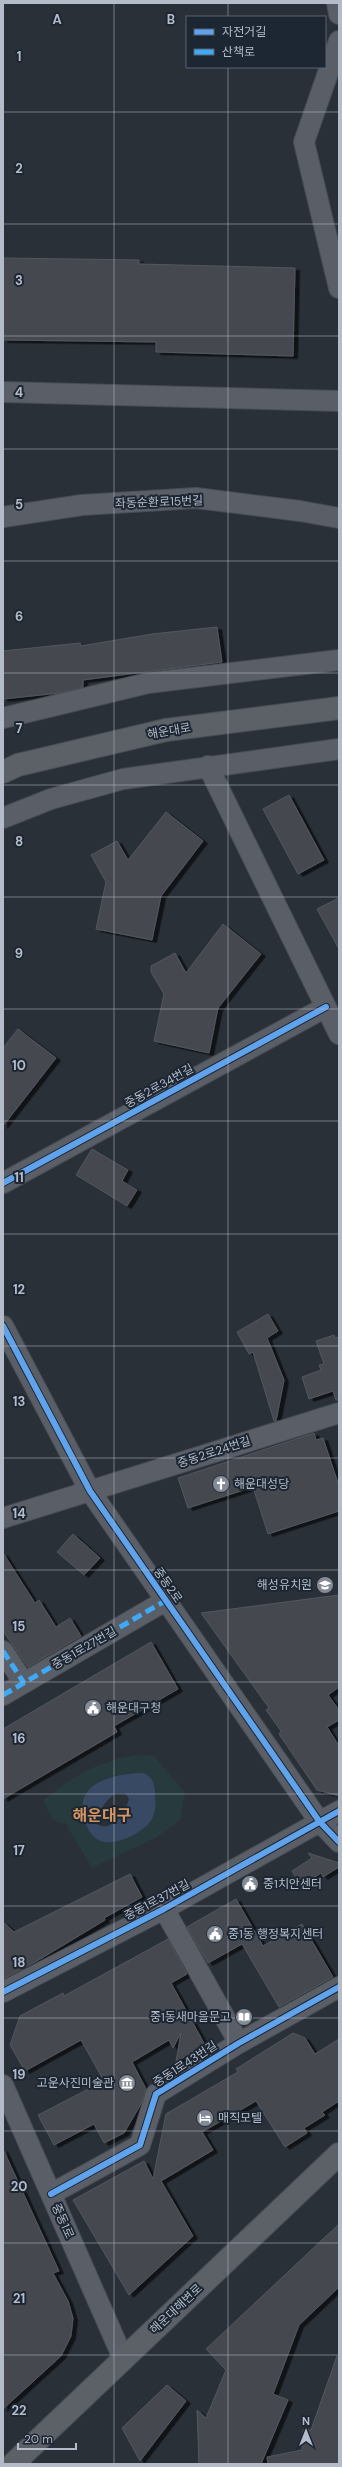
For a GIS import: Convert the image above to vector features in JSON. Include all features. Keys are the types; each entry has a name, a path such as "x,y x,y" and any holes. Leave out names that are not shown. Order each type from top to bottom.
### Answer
{"main road":[{"name":"해운대로","path":"3,772 18,765 166,730 339,708"},
{"name":"해운대해변로","path":"13,2464 339,2154"}],"street":[{"path":"337,3 339,14"},
{"path":"339,42 304,142 339,288"},
{"path":"3,392 339,401"},
{"name":"좌동순환로15번길","path":"3,517 82,505 196,498 300,511 339,518"},
{"path":"3,718 148,683 339,660"},
{"path":"3,818 50,799 123,779 339,749"},
{"path":"208,766 339,1034"},
{"name":"중동2로34번길","path":"3,1184 326,1007"},
{"name":"중동2로","path":"3,1326 90,1491 319,1821 339,1842"},
{"name":"중동2로24번길","path":"3,1518 339,1413"},
{"name":"중동1로27번길","path":"3,1695 165,1601"},
{"path":"3,1651 24,1683"},
{"name":"중동1로37번길","path":"3,1992 164,1909 339,1811"},
{"path":"164,1909 239,2043"},
{"name":"중동1로43번길","path":"51,2194 140,2145 156,2094 239,2043 339,1987"},
{"name":"중동1로","path":"3,2085 123,2358"}],"green space":[{"path":"142,1755 154,1756 185,1793 180,1820 155,1838 92,1868 66,1824 53,1820 43,1801 77,1776 101,1764","holes":["144,1773 153,1784 156,1794 152,1818 88,1830 84,1814 84,1802 87,1792 94,1784 116,1775"]}],"water":[{"path":"134,1773 144,1773 153,1783 156,1802 152,1819 141,1830 124,1839 115,1842 99,1840 91,1833 83,1814 83,1802 86,1793 93,1786 102,1781 112,1777","holes":["117,1793 126,1794 129,1799 125,1809 117,1820 107,1826 97,1824 97,1819 101,1810 110,1798"]}],"building":[{"path":"3,258 139,260 139,264 295,268 293,356 156,352 156,342 3,340"},
{"path":"217,627 222,662 83,680 83,687 60,693 3,699 3,651 80,643 81,646 152,634"},
{"path":"289,795 324,860 298,874 263,809"},
{"path":"166,812 203,841 161,896 152,940 96,929 106,882 91,855 117,841 128,860"},
{"path":"339,898 339,949 317,909"},
{"path":"223,924 261,954 218,1008 209,1053 154,1041 164,994 151,972 151,966 175,953 186,973"},
{"path":"18,1029 56,1058 3,1126 3,1048"},
{"path":"92,1149 128,1170 122,1181 137,1190 127,1206 76,1175"},
{"path":"268,1314 278,1331 267,1338 284,1380 276,1421 274,1421 253,1352 249,1354 237,1332"},
{"path":"334,1335 335,1338 339,1337 339,1400 336,1400 333,1391 309,1399 302,1377 321,1370 319,1365 324,1364 316,1341"},
{"name":"해운대성당","path":"314,1433 316,1440 323,1438 339,1486 339,1511 268,1534 253,1487 188,1508 178,1478"},
{"path":"73,1534 100,1558 84,1575 57,1552"},
{"path":"3,1553 35,1603 39,1600 56,1627 70,1618 81,1636 28,1667 3,1631"},
{"path":"339,1595 339,1687 328,1695 339,1710 339,1720 327,1727 339,1746 339,1796 317,1790 279,1734 281,1731 266,1710 269,1708 201,1613"},
{"name":"해운대구청","path":"151,1642 178,1689 114,1726 117,1732 3,1799 3,1729"},
{"path":"308,1853 339,1863 339,1867 323,1877 321,1873 301,1886 292,1871 312,1858"},
{"path":"130,1874 142,1897 104,1918 105,1920 37,1961 3,1979 3,1922 14,1932"},
{"path":"236,1899 263,1946 302,1924 333,1977 279,2007 242,1944 208,1963 187,1927"},
{"path":"168,1939 187,1974 171,1983 205,2045 176,2062 181,2033 173,2048 169,2040 132,2062 146,2089 141,2104 124,2133 104,2143 94,2124 54,2145 38,2115 104,2081 81,2040 25,2071 10,2045 20,2016 63,1993 64,1996"},
{"path":"293,2033 305,2038 315,2054 339,2039 339,2101 322,2112 325,2115 304,2128 307,2133 285,2147 256,2101 202,2132 213,2150 161,2181 193,2236 129,2295 73,2200 144,2161 153,2179 166,2114 238,2072 236,2069"},
{"path":"3,2149 59,2271 53,2273 68,2301 73,2318 71,2336 61,2356 3,2409"},
{"path":"339,2224 339,2287 299,2325 273,2394 288,2400 261,2464 199,2464 197,2410 206,2418 226,2370 206,2349"},
{"path":"337,2356 339,2357 339,2464 268,2464 267,2457 302,2450 303,2430 311,2430"},
{"path":"167,2385 186,2401 140,2461 122,2428"}],"marked path":[{"path":"3,1695 165,1601"},
{"path":"3,1651 24,1683"}],"cycle path":[{"path":"3,1183 326,1007"},
{"path":"3,1326 90,1491 319,1821 339,1842"},
{"path":"3,1992 164,1909 339,1811"},
{"path":"51,2194 140,2145 156,2094 239,2043 339,1987"}],"place":[{"name":"해운대성당","path":"221,1484"},
{"name":"해성유치원","path":"325,1585"},
{"name":"해운대구청","path":"93,1708"},
{"name":"중1치안센터","path":"250,1884"},
{"name":"중1동 행정복지센터","path":"215,1934"},
{"name":"중1동새마을문고","path":"244,2017"},
{"name":"고운사진미술관","path":"127,2083"},
{"name":"매직모텔","path":"205,2118"}],"district":[{"name":"해운대구","path":"102,1815"}]}
